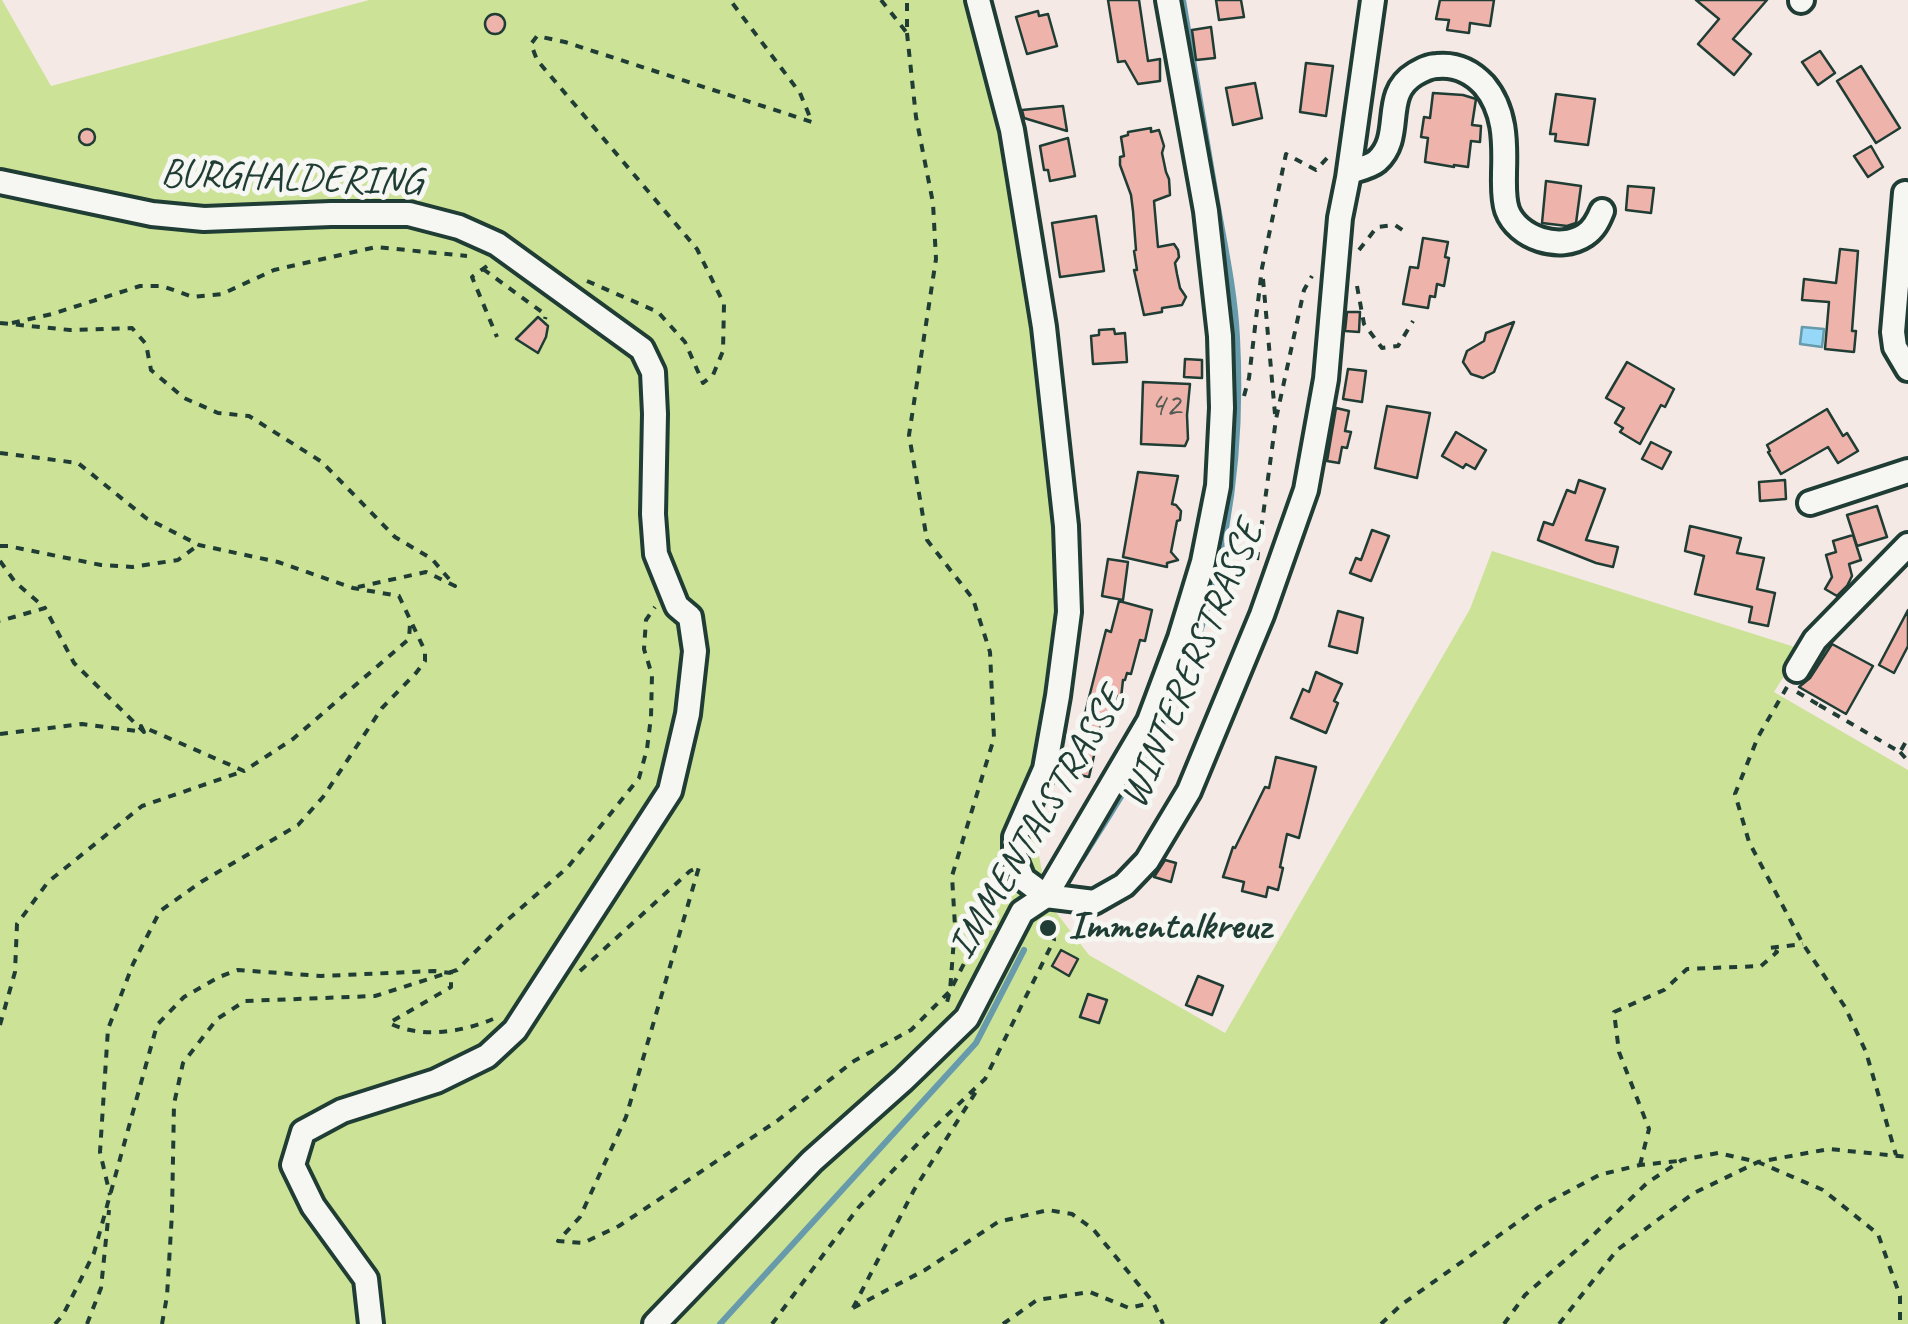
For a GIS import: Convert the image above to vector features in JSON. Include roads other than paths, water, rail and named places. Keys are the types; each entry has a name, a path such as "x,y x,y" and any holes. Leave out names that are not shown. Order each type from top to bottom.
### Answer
{"street":[{"path":"978,0 1012,130 1044,327 1066,526 1069,612 1058,696 1045,769 1014,837 1015,858 1023,878 1046,896"},
{"name":"IMMENTALSTRASSE","path":"655,1324 812,1161 967,1018 1022,912 1046,896 1149,721 1203,562 1218,486 1222,408 1220,336 1206,211 1168,0"},
{"name":"WINTERERSTRASSE","path":"1046,896 1094,902 1124,885 1147,862 1197,774 1262,614 1306,490 1326,379 1340,218 1374,0"},
{"path":"1349,172 1375,163 1390,145 1396,94 1408,79 1434,66 1458,66 1476,76 1490,92 1502,119 1504,195 1516,227 1535,238 1562,244 1583,237 1596,225 1602,211"},
{"name":"BURGHALDERING","path":"0,182 152,214 204,219 409,214 459,227 496,244 642,350 653,372 656,554 677,606 690,617 695,650 688,714 670,791 515,1030 487,1056 436,1081 342,1111 303,1132 293,1165 313,1206 366,1279 371,1324"},
{"path":"1905,193 1894,332 1895,346 1908,368"},
{"path":"1810,504 1908,471"},
{"path":"1797,670 1816,640 1908,545"}],"water":[{"path":"1802,327 1824,329 1822,347 1800,344"}],"waterway":[{"path":"1082,859 1126,789 1178,692 1202,626 1223,546 1235,463 1238,380 1234,304 1183,0"},
{"path":"720,1324 976,1043 1024,950"}],"place":[{"name":"Immentalkreuz","path":"1048,928"}]}
